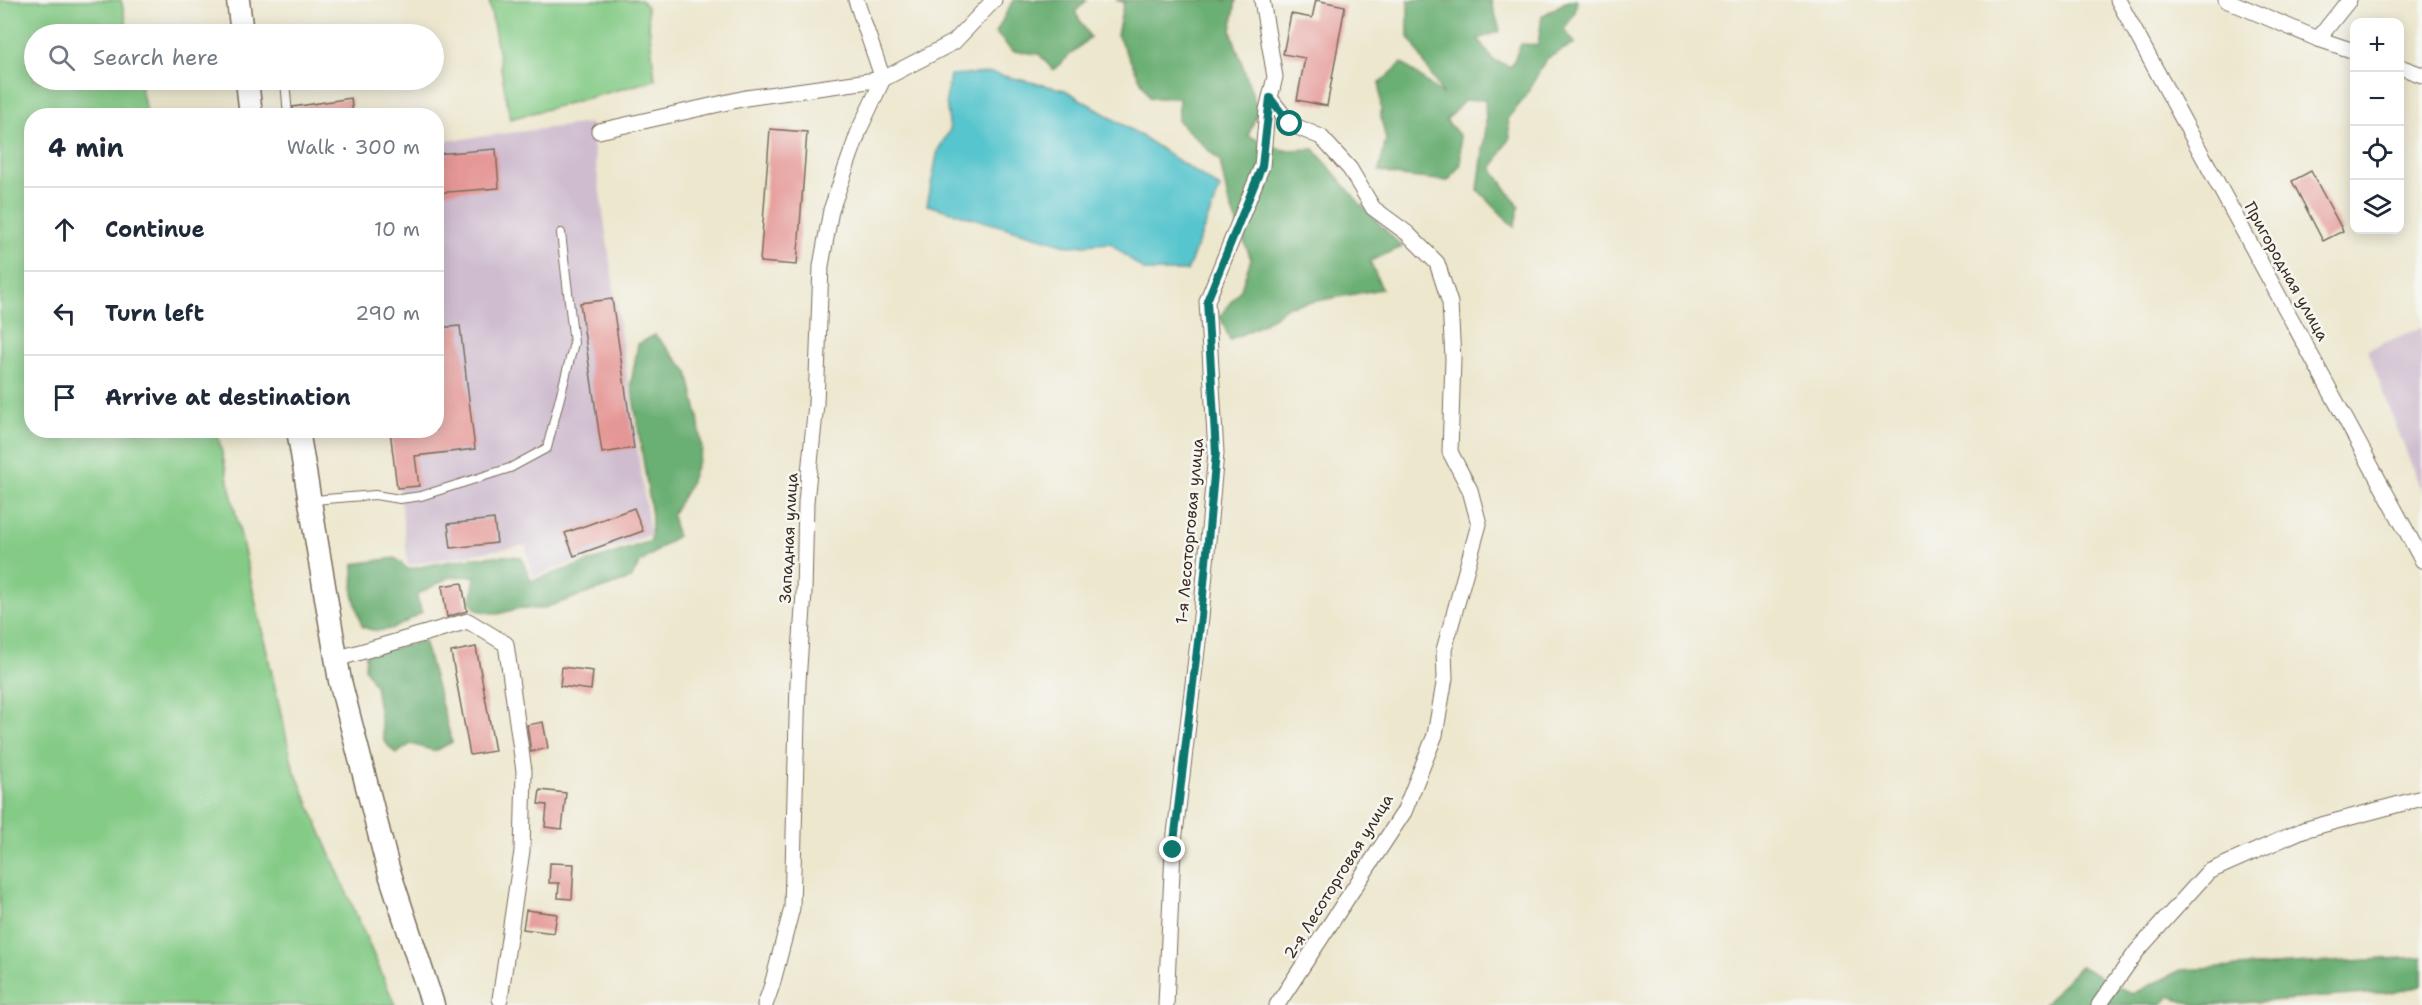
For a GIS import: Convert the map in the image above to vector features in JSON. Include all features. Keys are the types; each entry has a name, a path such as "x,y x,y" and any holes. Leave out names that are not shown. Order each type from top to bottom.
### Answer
{"main road":[{"path":"248,90 250,108"},
{"path":"299,438 340,681 387,868 433,1005"}],"street":[{"path":"856,0 883,79"},
{"path":"599,131 746,98 883,79 954,42 994,0"},
{"name":"1-я Лесоторговая улица","path":"1166,1005 1173,850 1201,617 1216,453 1207,301 1262,166 1270,98 1275,77 1262,0"},
{"name":"Пригородная улица","path":"2118,0 2422,560"},
{"path":"2226,0 2318,39 2350,49"},
{"path":"2318,39 2349,0"},
{"path":"2404,68 2422,75"},
{"name":"Западная улица","path":"765,1005 792,908 806,502 816,404 821,266 831,210 860,128 883,79"},
{"name":"2-я Лесоторговая улица","path":"1270,98 1290,124 1321,137 1350,169 1373,208 1407,233 1437,262 1450,303 1453,359 1450,452 1470,490 1479,524 1444,650 1445,678 1435,735 1404,812 1277,1005"},
{"path":"336,659 468,621 506,644 524,771 522,851 500,999"},
{"path":"2099,1005 2137,951 2208,872 2303,830 2422,798"}],"lane":[{"path":"286,90 287,108"},
{"path":"309,501 375,495 400,499 421,496 510,468 548,448 574,343 561,233"}],"shaded area":[{"path":"590,123 650,535 532,577 526,545 408,565 394,438 444,438 444,141"},
{"path":"2422,327 2422,493 2367,350"}],"green space":[{"path":"0,0 121,0 127,24 24,24 24,90 141,90 145,108 24,108 24,438 219,438 293,767 395,1005 0,1005"},
{"path":"489,0 641,0 647,7 655,80 510,119"},
{"path":"1013,0 1087,0 1075,12 1090,37 1053,70 1039,54 1012,51 996,33"},
{"path":"1116,0 1236,0 1231,31 1258,111 1248,136 1283,150 1314,149 1362,206 1402,247 1370,261 1382,289 1289,306 1263,324 1230,340 1220,316 1241,289 1251,259 1228,200 1220,161 1178,121 1179,98 1150,98 1117,35 1124,2"},
{"path":"1408,0 1491,0 1500,31 1478,39 1493,60 1511,67 1521,44 1538,45 1542,16 1569,0 1577,0 1575,13 1564,29 1575,43 1546,59 1525,97 1508,119 1510,137 1492,169 1519,207 1514,227 1478,190 1486,127 1485,99 1464,101 1446,120 1460,136 1461,164 1448,181 1400,176 1379,171 1386,140 1381,118 1380,83 1402,63 1443,95 1408,35"},
{"path":"655,335 688,372 698,417 702,450 689,486 672,515 677,536 640,563 630,579 541,609 520,608 498,614 477,610 471,603 475,576 450,577 416,595 422,612 408,621 393,628 378,631 362,626 353,594 354,564 395,558 408,569 478,557 521,557 531,581 651,541 652,516 631,384 638,344"},
{"path":"424,641 452,742 435,751 411,744 396,754 384,741 375,686 365,668 366,655"},
{"path":"2422,957 2422,985 2396,992 2211,1005 2196,1005 2170,996 2162,1005 2044,1005 2080,966 2132,994 2181,970"}],"water":[{"path":"991,73 1065,90 1138,134 1220,188 1187,271 1145,271 1110,243 1070,246 927,205 938,150 950,130 946,101 950,75"}],"building":[{"path":"1316,0 1345,6 1327,106 1297,100 1305,58 1283,54 1291,14 1312,18"},
{"path":"351,98 352,108 293,108"},
{"path":"770,129 807,132 797,265 760,262"},
{"path":"496,149 499,188 444,192 444,153"},
{"path":"2311,171 2343,231 2323,241 2292,181"},
{"path":"612,299 634,448 602,453 580,303"},
{"path":"460,326 475,449 415,456 419,486 397,488 391,438 444,438 444,327"},
{"path":"634,508 643,531 574,556 565,533"},
{"path":"494,519 497,543 451,548 448,524"},
{"path":"462,583 467,611 447,617 442,586"},
{"path":"476,647 495,751 470,755 451,652"},
{"path":"562,667 593,671 591,690 560,686"},
{"path":"543,722 548,748 531,752 527,725"},
{"path":"540,790 566,793 562,829 545,827 547,805 538,804"},
{"path":"550,863 574,864 572,899 558,898 559,883 549,883"},
{"path":"526,910 557,914 554,933 523,929"}],"route":[{"path":"1173,850 1201,617 1216,453 1207,301 1262,166 1270,98 1290,124"}]}
